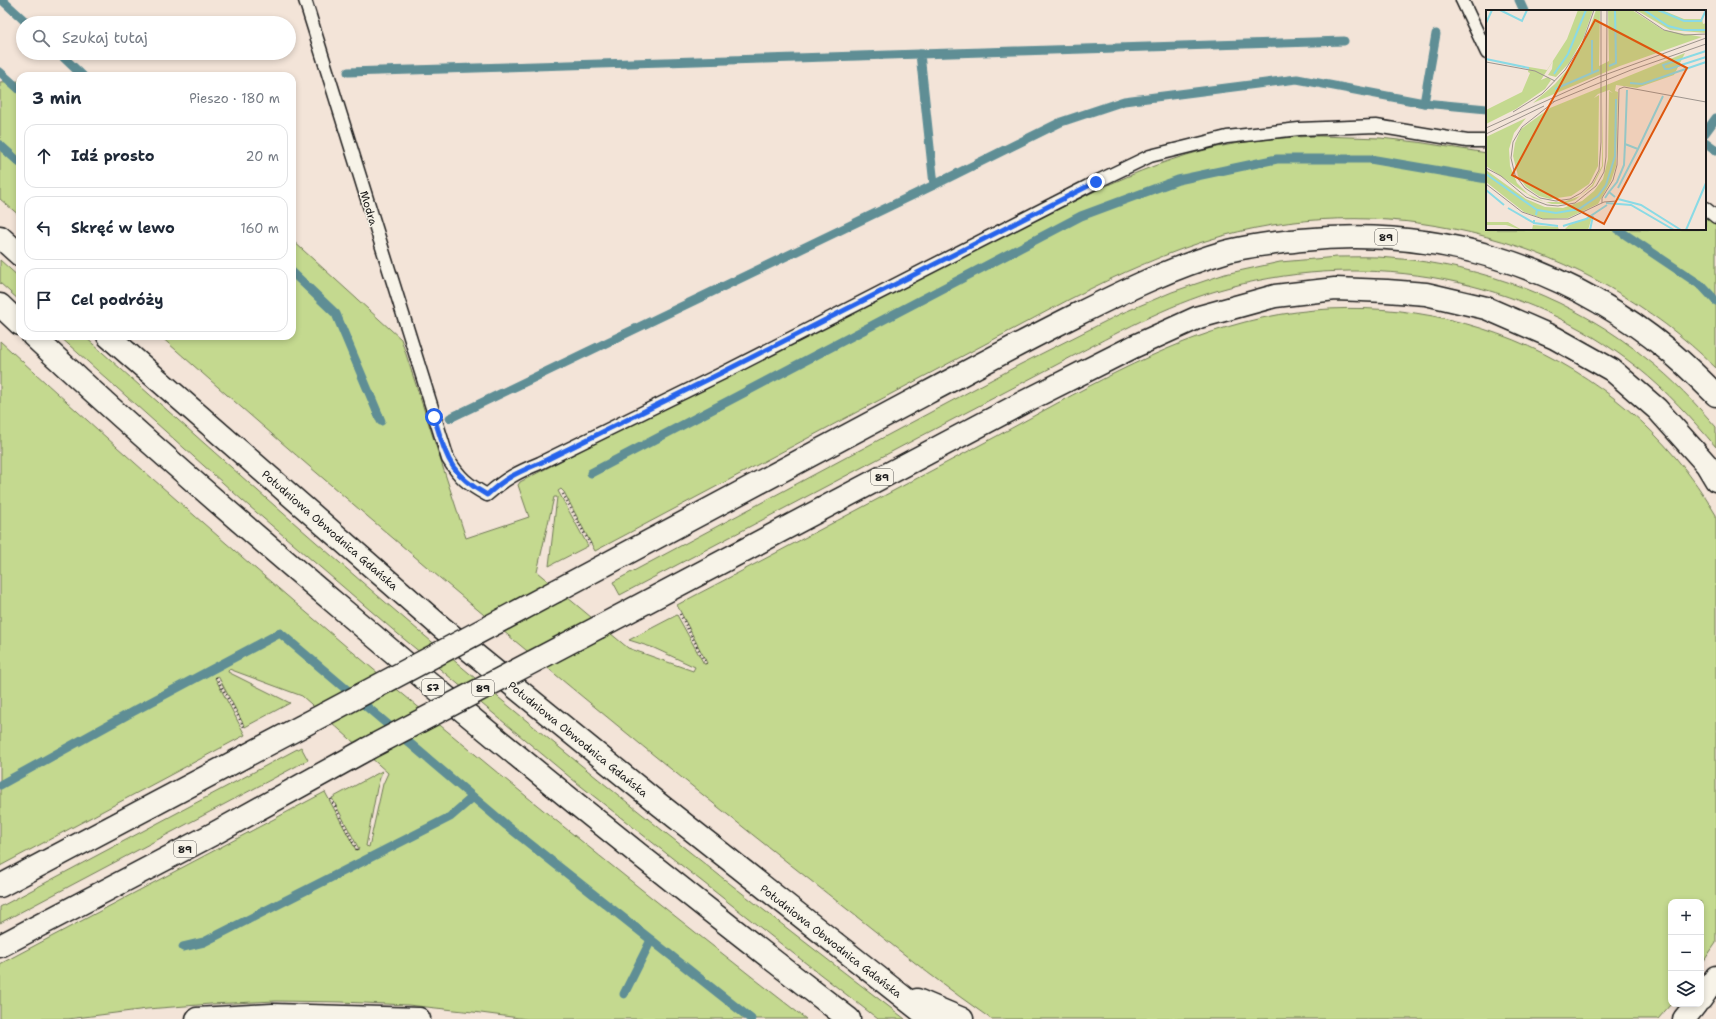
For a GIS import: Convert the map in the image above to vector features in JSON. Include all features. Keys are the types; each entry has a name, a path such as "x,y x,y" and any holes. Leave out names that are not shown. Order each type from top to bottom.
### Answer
{"highway":[{"path":"0,237 16,252"},
{"name":"89","path":"0,886 1031,338 1131,287 1192,263 1228,251 1328,238 1381,237 1434,242 1486,253 1536,272 1591,298 1636,326 1670,352 1716,395"},
{"name":"89","path":"0,946 217,832 368,749 1024,402 1135,346 1199,317 1275,296 1335,289 1387,291 1426,294 1486,308 1555,338 1612,370 1658,409 1707,465 1716,480"},
{"path":"0,305 16,320"},
{"name":"S7","path":"37,340 86,386 243,525 472,720 721,920 850,1019"},
{"name":"Południowa Obwodnica Gdańska","path":"113,340 440,627 655,801 931,1019"},
{"path":"1704,994 1716,977"},
{"path":"890,988 962,1019"},
{"path":"1684,1019 1694,1007"},
{"path":"197,1019 272,1015 419,1019"}],"lane":[{"name":"Modra","path":"305,0 448,459 458,475 471,486 487,495 506,478 540,463 723,372 1150,156 1227,137 1299,129 1376,126 1467,141 1486,141"},
{"path":"1462,0 1486,51"},
{"path":"1706,209 1716,216"}],"path":[{"path":"562,494 590,545"},
{"path":"680,614 706,664"},
{"path":"216,677 244,727"},
{"path":"331,799 357,850"}],"green space":[{"path":"16,81 16,213 0,199 0,82"},
{"path":"1319,136 1380,138 1486,153 1486,230 1706,230 1706,216 1716,223 1716,368 1665,324 1609,287 1550,258 1487,237 1421,223 1355,219 1288,223 1222,236 1202,242 1144,264 1107,281 1070,299 595,551 561,489 558,491 588,546 549,566 557,497 554,497 537,572 628,648 693,671 695,667 654,648 629,640 677,615 704,664 707,663 677,605 1087,387 1180,343 1245,322 1314,310 1382,309 1449,319 1513,340 1573,370 1628,409 1676,458 1716,515 1716,943 1704,961 1704,899 1668,899 1668,1007 1658,1019 991,1019 928,973 713,803 573,689 365,514 165,340 296,340 296,244 401,339 466,538 529,517 518,485 520,482 771,352 1126,177 1187,155 1230,145 1256,141"},
{"path":"1337,257 1391,258 1460,268 1494,277 1559,303 1590,319 1619,338 1675,383 1716,427 1716,447 1679,406 1638,368 1593,337 1546,312 1496,293 1444,280 1391,272 1337,271 1283,276 1230,287 1171,307 1095,344 620,595 613,582 1019,365 1120,314 1172,292 1225,274 1280,262"},
{"path":"0,260 16,274 16,297 0,283"},
{"path":"63,340 88,340 334,558 478,681 659,828 905,1019 878,1019 785,947 572,779 392,629 242,500"},
{"path":"0,341 196,517 396,689 600,856 806,1019 527,1019 408,1005 276,1001 147,1009 68,1019 0,1019 0,964 325,792 356,850 359,849 332,798 382,771 377,788 366,846 369,847 383,784 388,773 302,696 229,669 228,672 290,703 245,727 218,676 215,678 245,735 0,866"},
{"path":"301,747 308,760 0,923 0,907"}],"waterway":[{"path":"2,0 19,16"},
{"path":"1519,0 1524,10"},
{"path":"1436,34 1424,103 1486,109"},
{"path":"1344,41 920,54 934,185 1061,122 1124,101 1297,79 1424,103"},
{"path":"348,72 920,54"},
{"path":"66,60 79,72"},
{"path":"0,72 16,86"},
{"path":"1706,132 1716,118"},
{"path":"1706,143 1716,150"},
{"path":"0,145 16,159"},
{"path":"591,473 1081,216 1178,180 1277,159 1370,159 1486,179"},
{"path":"450,418 934,185"},
{"path":"1618,230 1702,286 1716,301"},
{"path":"296,276 336,314 381,421"},
{"path":"0,785 280,633 506,825 751,1019"},
{"path":"183,947 204,942 450,817 473,797"},
{"path":"624,994 651,940"}],"route":[{"path":"434,417 448,459 458,475 471,486 487,495 506,478 540,463 723,372 1096,182"}]}
